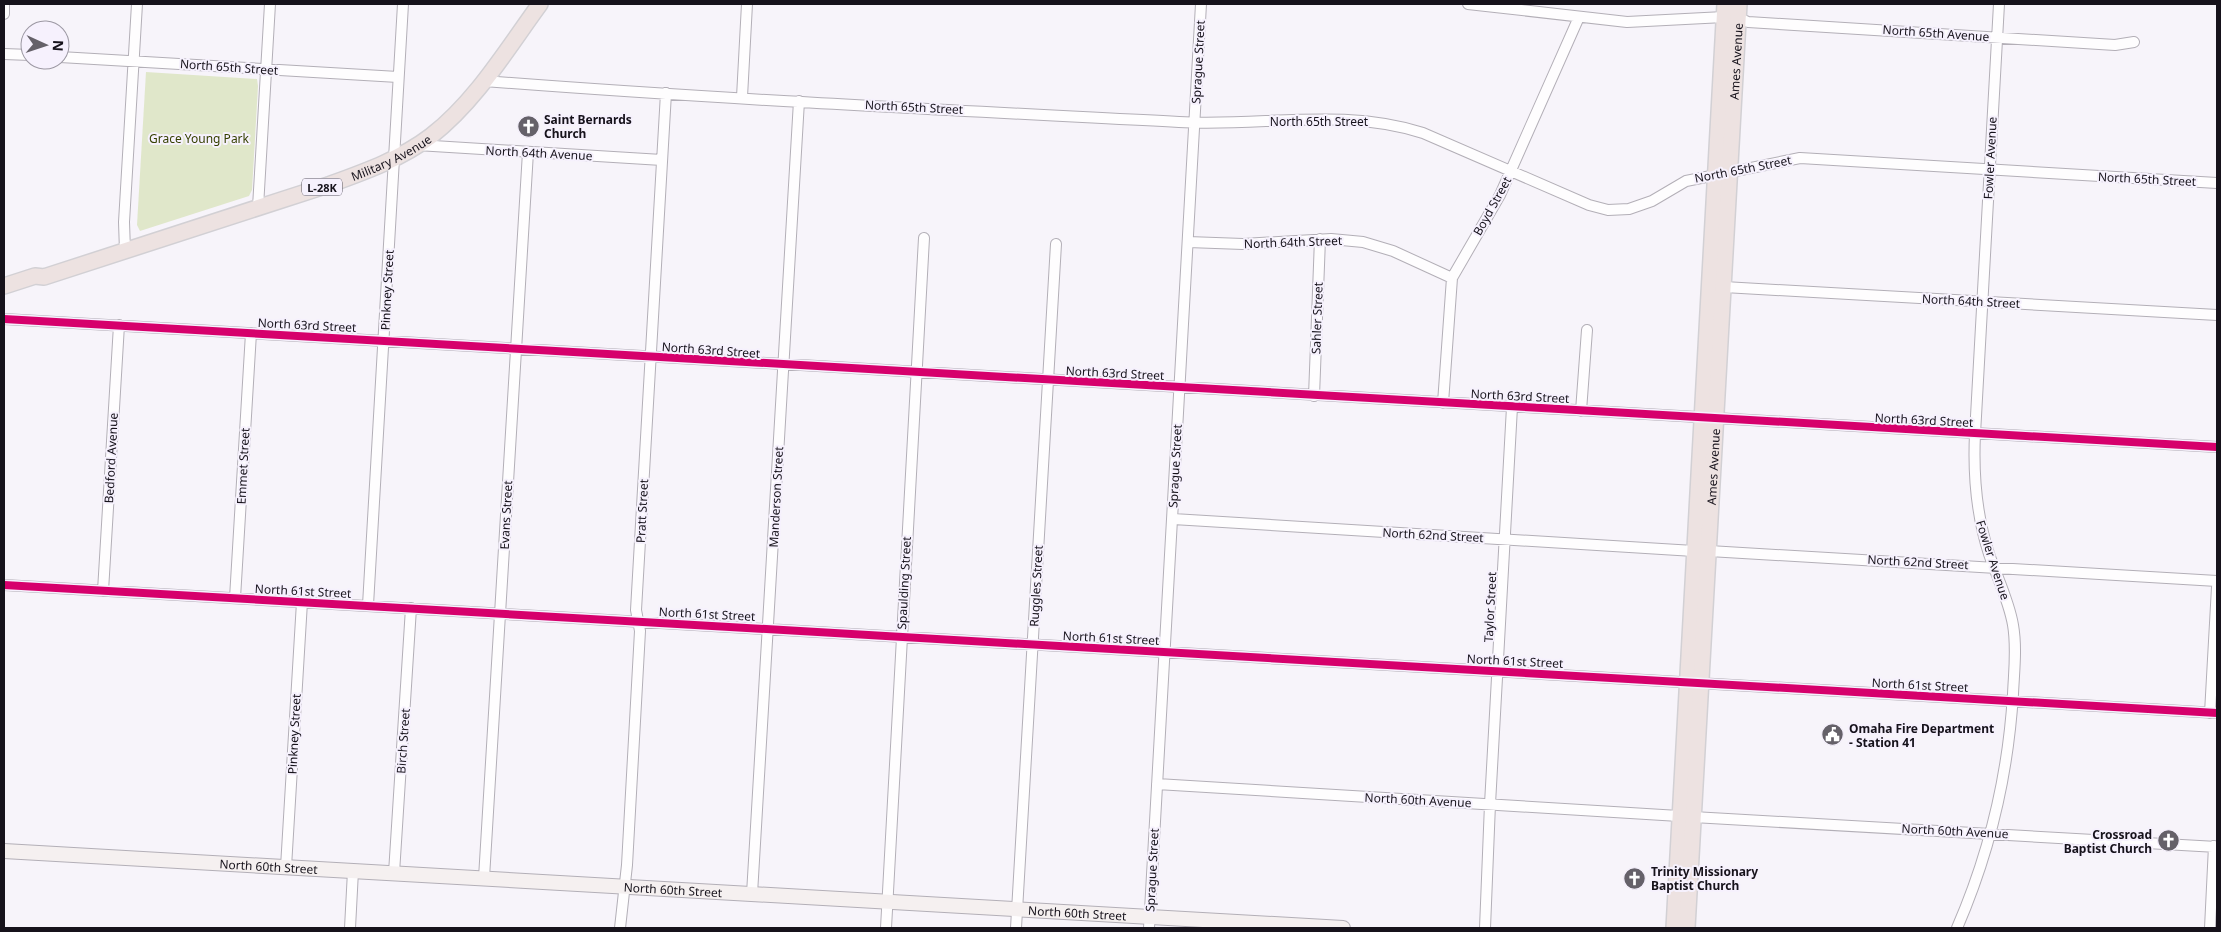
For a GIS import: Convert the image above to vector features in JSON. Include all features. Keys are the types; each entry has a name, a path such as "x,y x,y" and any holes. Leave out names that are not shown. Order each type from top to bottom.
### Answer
{"main road":[{"name":"Military Avenue","path":"4,286 35,276 44,277 125,251 362,172 394,158 440,128 484,81 540,4"},
{"name":"Ames Avenue","path":"1674,928 1686,816 1701,551 1716,419 1731,171 1732,11"},
{"name":"Ames Avenue","path":"1701,551 1701,418 1716,175 1732,11"},
{"name":"Military Avenue","path":"4,297 39,285 44,277"},
{"name":"Ames Avenue","path":"1686,816 1688,928"},
{"name":"North 60th Street","path":"4,851 1017,910 1149,923 1343,928"}],"street":[{"path":"4,4 4,14"},
{"path":"125,251 124,222 137,4"},
{"path":"258,207 270,4"},
{"name":"Pinkney Street","path":"368,606 403,4"},
{"path":"742,97 747,4"},
{"name":"Sprague Street","path":"1149,923 1201,4"},
{"name":"North 65th Avenue","path":"1468,4 1627,22 1732,11 1748,22 2115,45 2134,42"},
{"name":"Fowler Avenue","path":"1957,928 1992,834 2006,769 2015,652 2013,623 1976,506 1975,434 2000,4"},
{"name":"Boyd Street","path":"1443,403 1452,278 1500,195 1579,17"},
{"path":"4,54 20,55"},
{"name":"North 65th Street","path":"70,58 398,77"},
{"name":"North 65th Street","path":"484,81 1194,122 1336,118 1380,122 1423,134 1589,205 1608,210 1638,207 1686,181 1800,158 2217,183"},
{"name":"Pratt Street","path":"620,928 623,886 627,865 637,690 640,631 636,610 666,93"},
{"name":"Manderson Street","path":"752,894 799,100"},
{"name":"North 64th Avenue","path":"416,145 662,160"},
{"name":"Evans Street","path":"484,878 528,152"},
{"name":"Spaulding Street","path":"886,928 924,238"},
{"name":"Sahler Street","path":"1314,396 1320,240"},
{"name":"North 64th Street","path":"1188,242 1243,244 1346,240 1375,244 1452,278"},
{"name":"Ruggles Street","path":"1016,928 1056,244"},
{"name":"North 64th Street","path":"1724,287 2217,315"},
{"name":"North 63rd Street","path":"7,317 784,366 2217,447"},
{"name":"Bedford Avenue","path":"104,590 119,325"},
{"path":"1581,411 1587,330"},
{"name":"Emmet Street","path":"235,598 252,333"},
{"name":"Taylor Street","path":"1485,928 1512,407"},
{"name":"North 62nd Street","path":"1172,519 1701,551 1994,566 2217,581"},
{"name":"North 61st Street","path":"4,585 2214,713"},
{"path":"2214,713 2217,587"},
{"name":"Pinkney Street","path":"286,867 302,602"},
{"name":"Birch Street","path":"394,873 411,608"},
{"name":"North 60th Avenue","path":"1157,784 2216,846"},
{"path":"2210,928 2216,846"},
{"path":"350,928 353,870"}],"green space":[{"name":"Grace Young Park","path":"146,72 257,79 252,190 249,196 140,231 137,225"}],"cycle path":[{"path":"4,319 2217,447"},
{"path":"4,585 2217,713"}],"place":[{"name":"Saint Bernards Church","path":"528,126"},
{"name":"Omaha Fire Department - Station 41","path":"1833,735"},
{"name":"Crossroad Baptist Church","path":"2168,841"},
{"name":"Trinity Missionary Baptist Church","path":"1635,878"}]}
